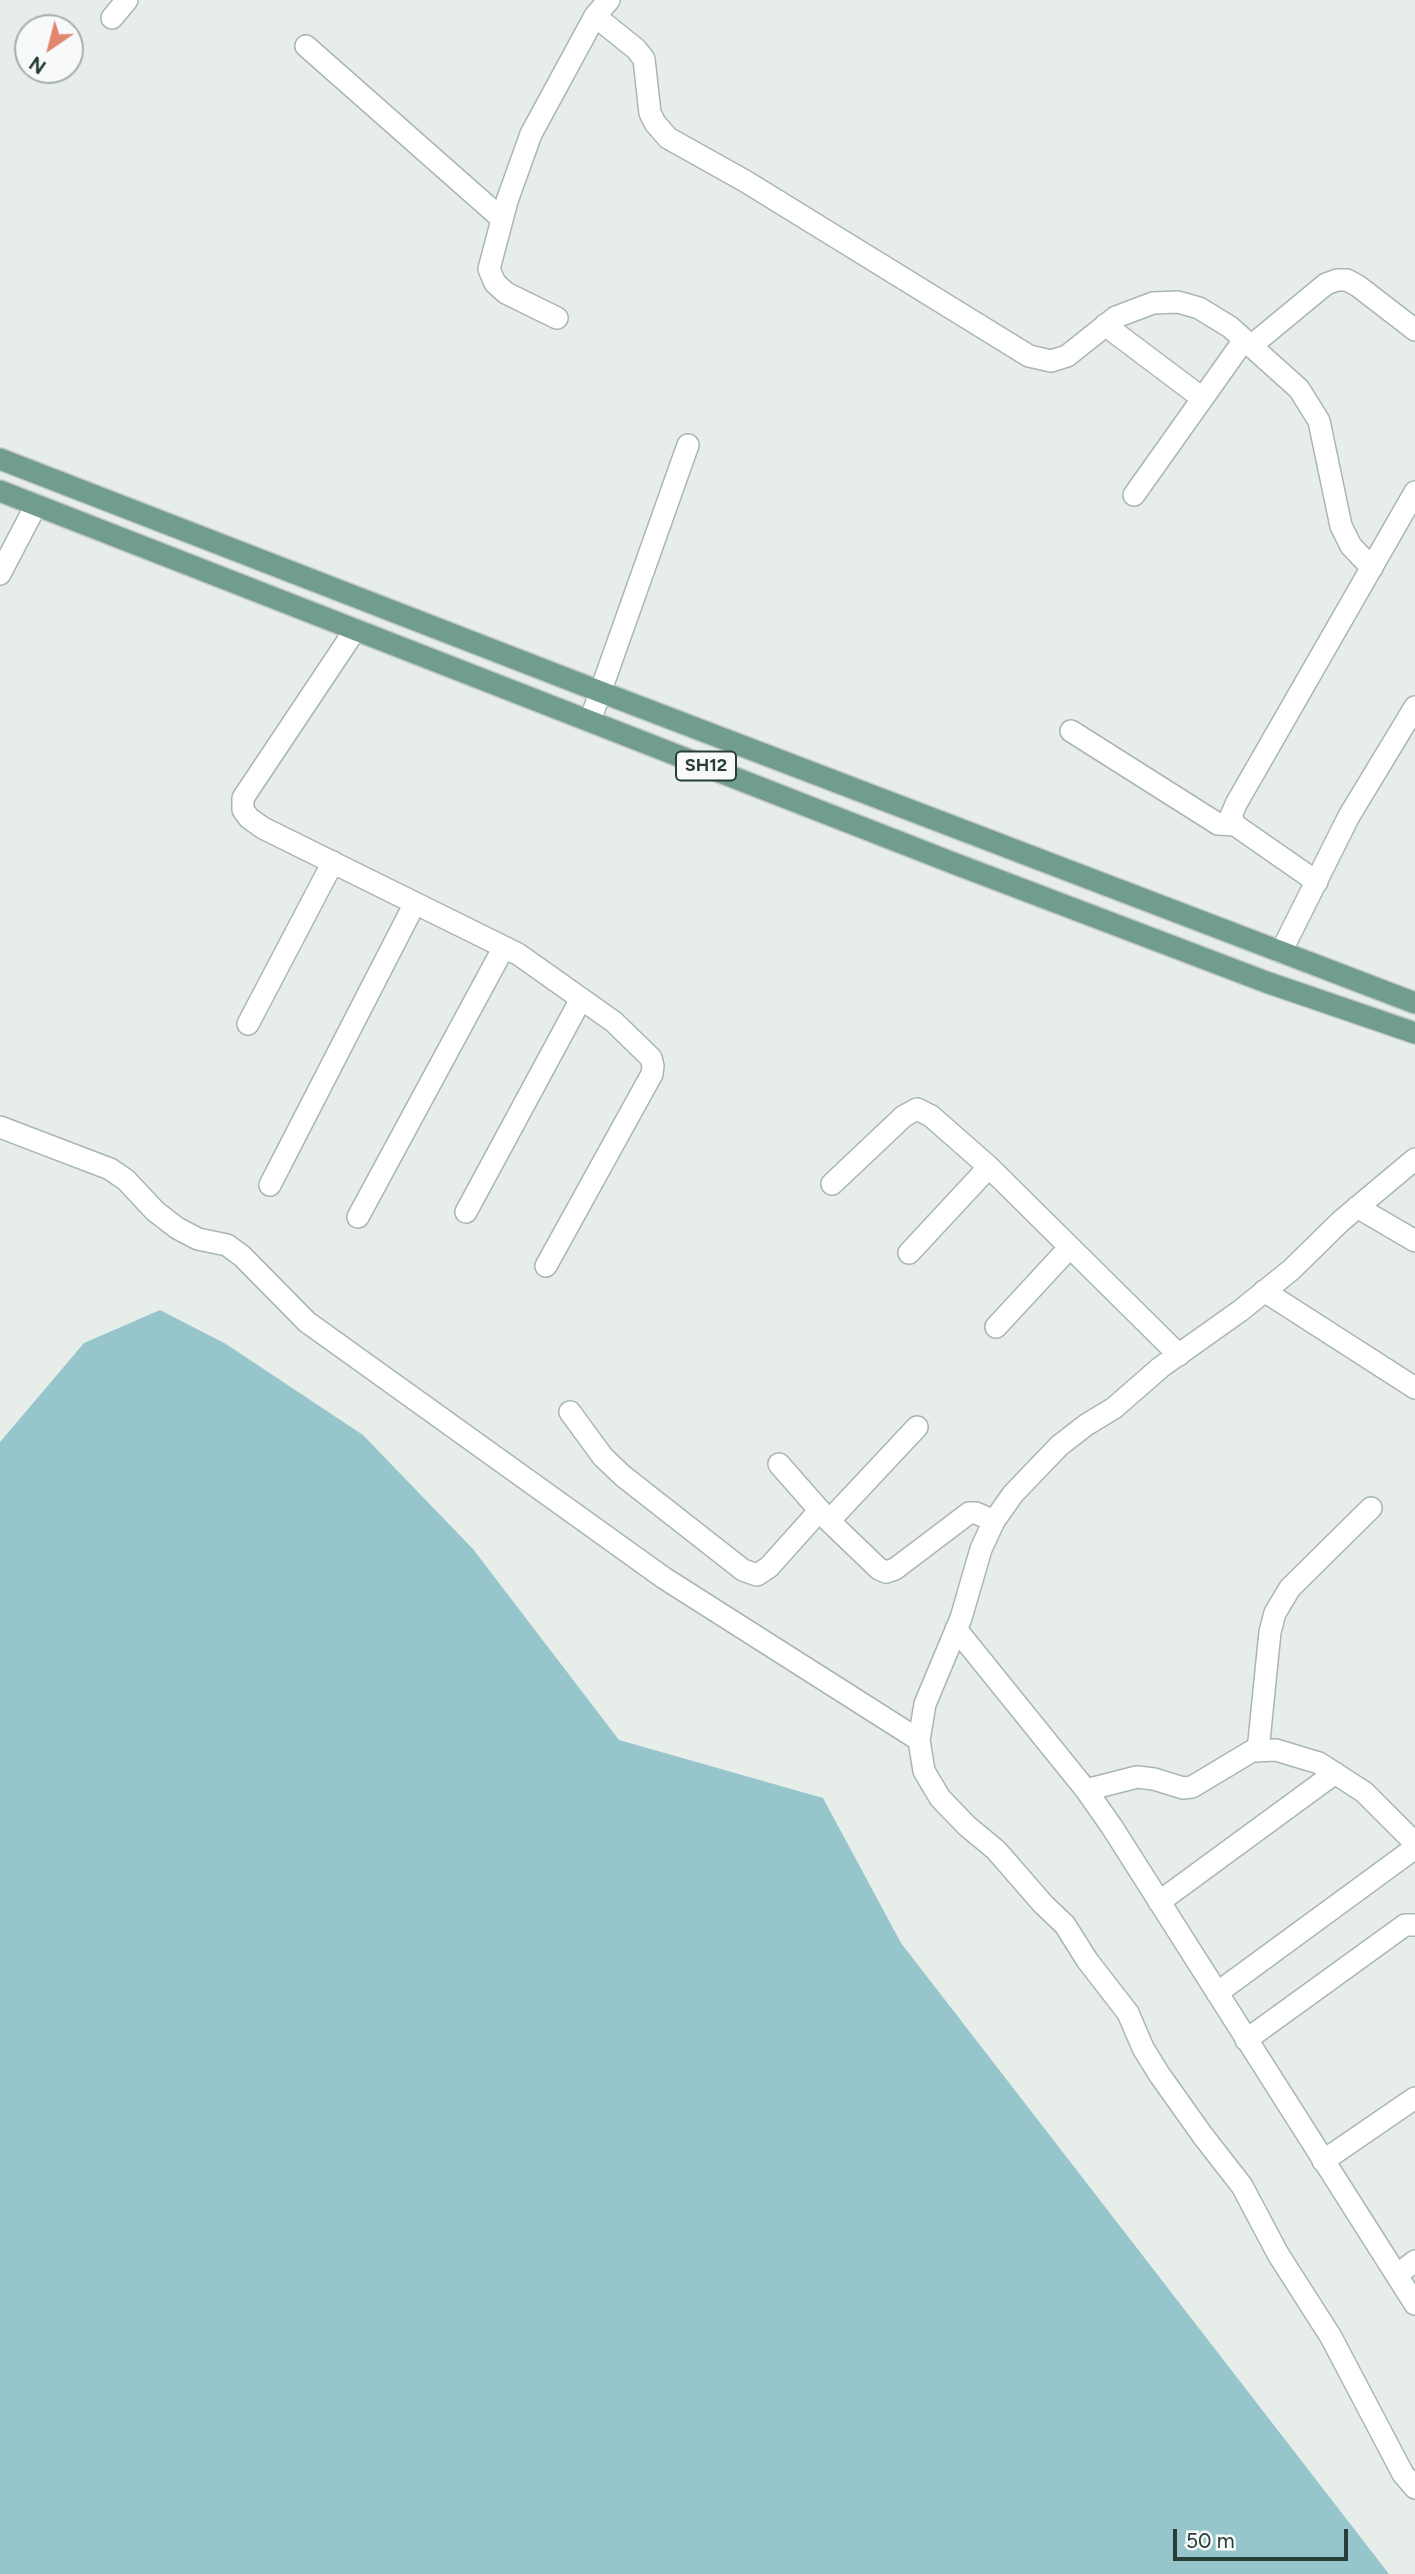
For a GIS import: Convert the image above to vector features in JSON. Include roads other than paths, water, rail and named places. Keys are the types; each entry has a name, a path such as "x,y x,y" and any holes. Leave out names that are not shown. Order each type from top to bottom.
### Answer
{"main road":[{"path":"0,459 1415,1003"},
{"name":"SH12","path":"0,491 1252,977 1415,1033"}],"street":[{"path":"112,18 127,0"},
{"path":"557,318 506,293 495,284 489,269 502,219 531,134 602,8 643,59 650,113 668,138 745,181 1029,356 1051,361 1067,356 1116,317 1153,303 1178,302 1199,308 1230,327 1299,388 1319,421 1340,526 1351,546 1372,568"},
{"path":"306,46 502,219"},
{"path":"1134,495 1202,398 1247,343 1326,284 1338,279 1347,280 1415,330"},
{"path":"1105,325 1202,398"},
{"path":"590,721 688,445"},
{"path":"1317,882 1235,825 1231,816 1415,492"},
{"path":"0,574 36,505"},
{"path":"355,630 243,798 243,810 249,818 264,828 518,954 614,1022 651,1058 652,1074 546,1266"},
{"path":"1281,952 1349,816 1415,707"},
{"path":"1071,731 1218,824 1235,825"},
{"path":"248,1024 333,862"},
{"path":"270,1185 415,903"},
{"path":"358,1217 504,947"},
{"path":"466,1212 581,999"},
{"path":"832,1184 904,1116 917,1109 931,1116 989,1167 1179,1355"},
{"path":"0,1127 110,1169 177,1228 198,1239 227,1245 242,1256 307,1322 664,1578 919,1740"},
{"path":"1415,1159 1357,1207 1291,1270 1240,1311 1161,1367 1114,1408 1059,1446 1013,1494 994,1521 981,1549 956,1629 925,1704 919,1740 924,1772 940,1798 967,1826 996,1850 1065,1925 1087,1960 1128,2013 1143,2048 1159,2074 1242,2186 1278,2254 1332,2337 1403,2474 1415,2488"},
{"path":"909,1253 989,1167"},
{"path":"1357,1207 1415,1241"},
{"path":"996,1327 1070,1247"},
{"path":"1264,1291 1415,1388"},
{"path":"570,1412 603,1457 623,1476 743,1570 757,1575 769,1567 917,1427"},
{"path":"779,1464 824,1515 879,1569 886,1572 895,1569 968,1513 976,1513 994,1521"},
{"path":"1258,1751 1270,1632 1278,1606 1290,1588 1371,1508"},
{"path":"956,1629 1086,1790 1415,2304"},
{"path":"1086,1790 1137,1777 1183,1788 1192,1787 1240,1757 1258,1751 1276,1750 1319,1763 1364,1792 1415,1845 1217,1993"},
{"path":"1160,1902 1335,1773"},
{"path":"1247,2040 1405,1925 1415,1925"},
{"path":"1323,2161 1415,2098"},
{"path":"1396,2275 1415,2261"}],"water":[{"path":"160,1310 226,1344 363,1435 473,1549 619,1740 823,1798 901,1943 1389,2574 0,2574 0,1442 84,1343"}]}
